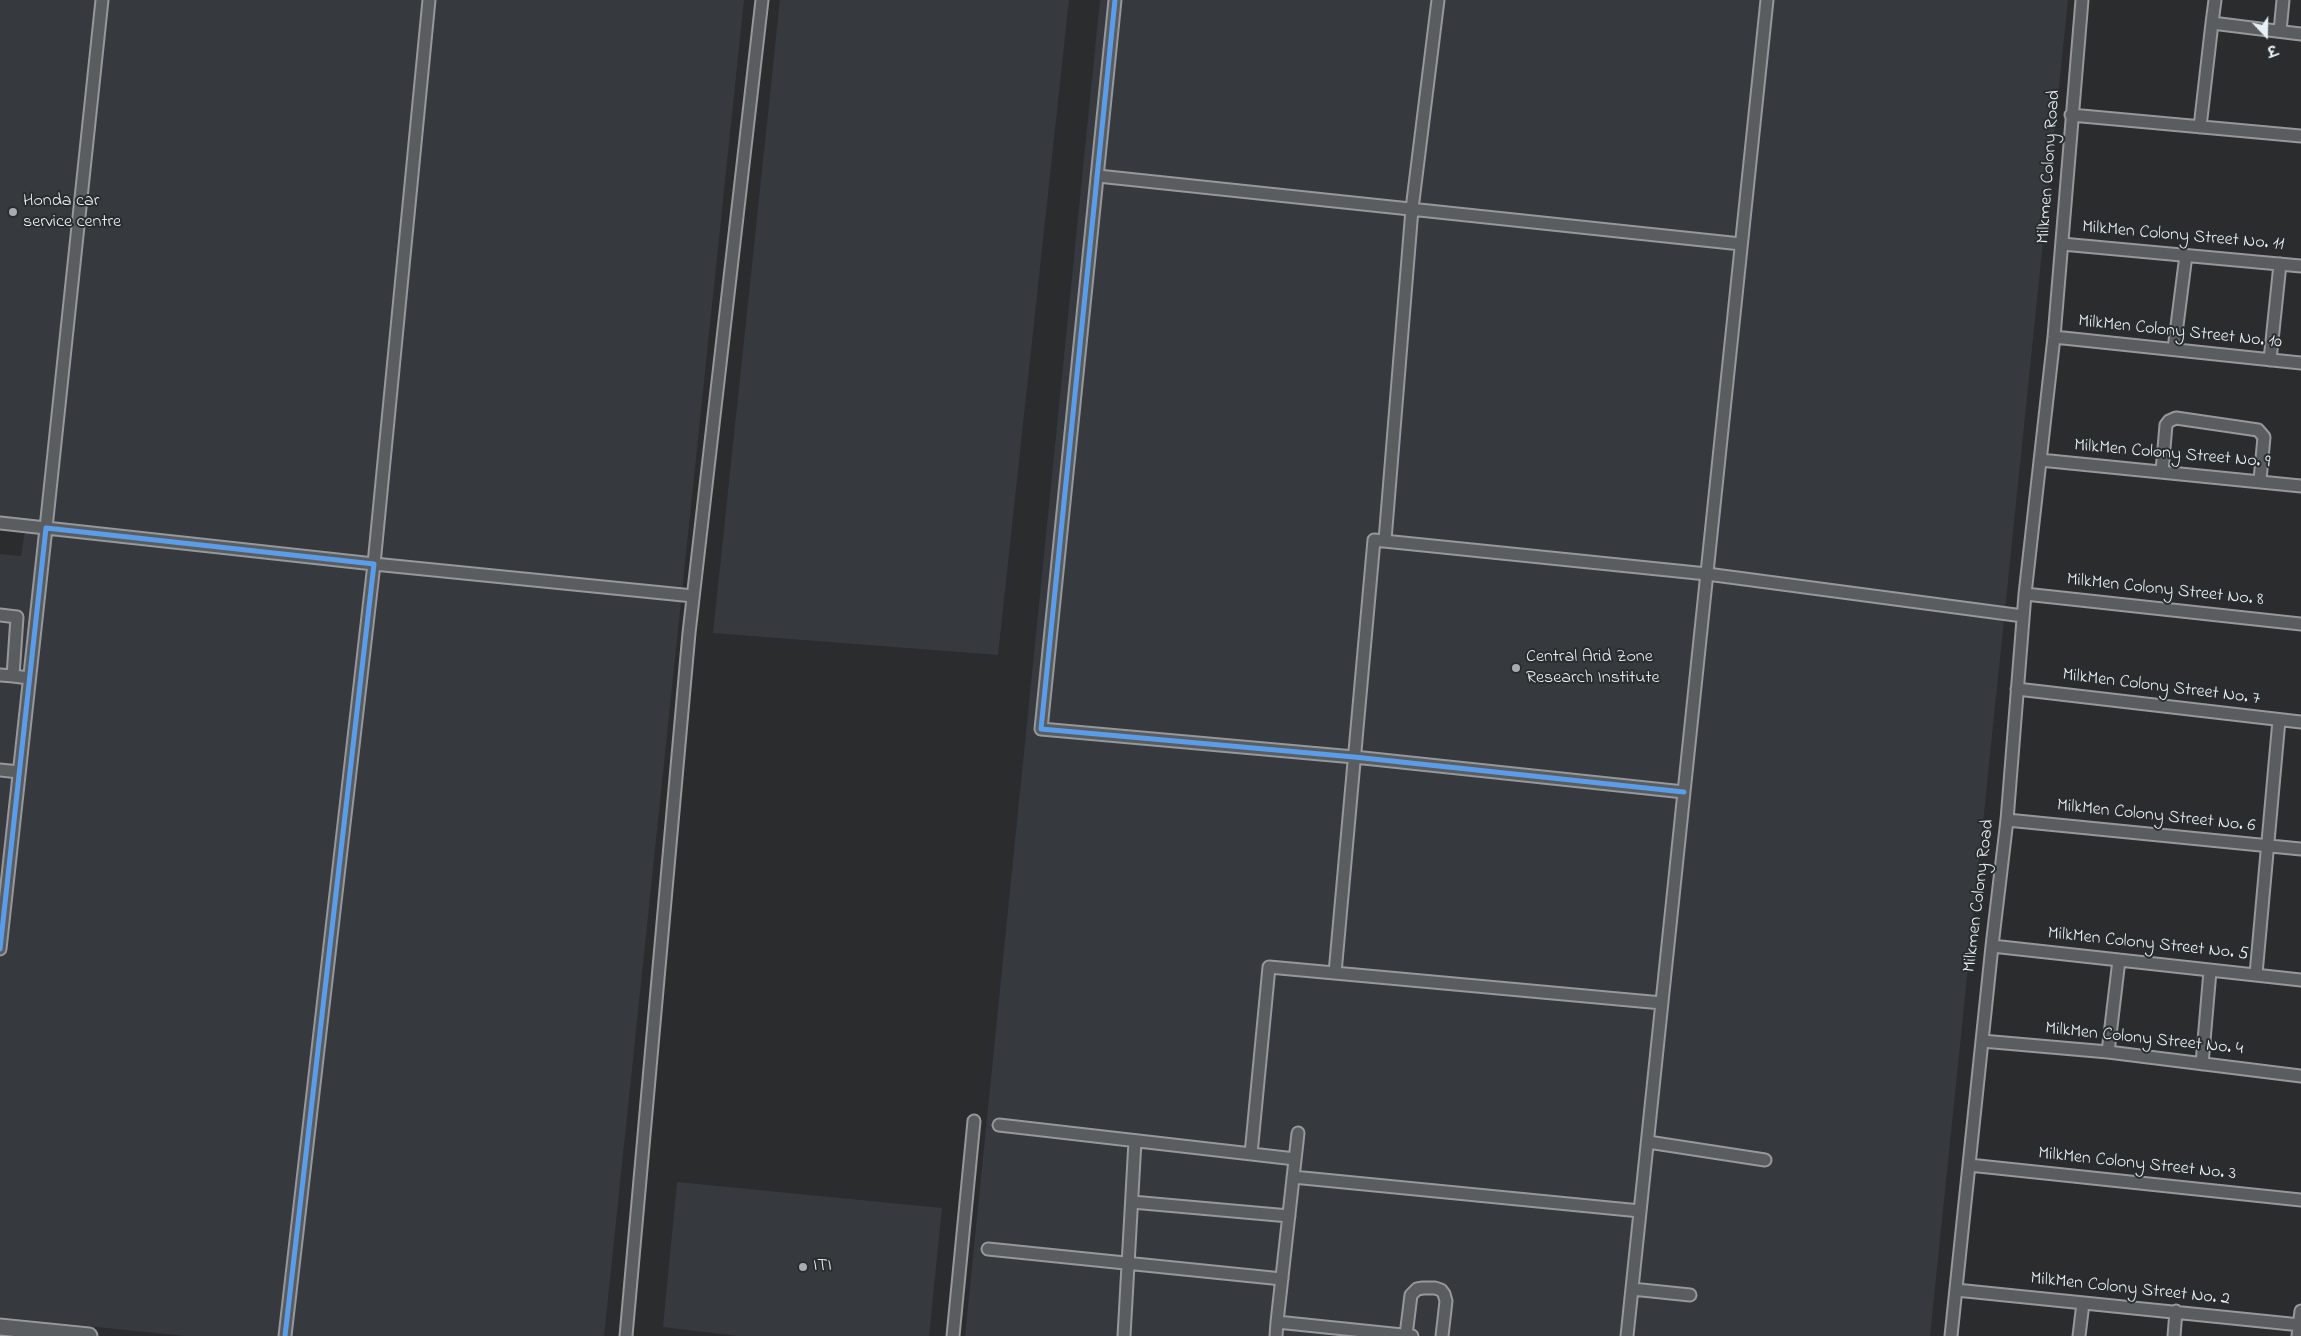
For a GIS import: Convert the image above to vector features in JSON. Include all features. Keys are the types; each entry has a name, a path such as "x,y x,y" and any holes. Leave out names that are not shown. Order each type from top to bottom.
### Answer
{"street":[{"path":"0,949 102,0"},
{"path":"286,1336 374,564 430,0"},
{"path":"626,1336 693,596 762,0"},
{"path":"1115,0 1041,729 1354,757 1684,792"},
{"path":"1385,540 1412,209 1438,0"},
{"path":"1628,1336 1767,0"},
{"name":"Milkmen Colony Road","path":"1951,1336 2007,820 2025,594 2054,337 2082,0"},
{"path":"2200,127 2215,0"},
{"path":"2280,31 2284,0"},
{"path":"2212,23 2301,34"},
{"path":"2071,115 2301,136"},
{"path":"1098,176 1741,244"},
{"name":"MilkMen Colony Street No. 11","path":"2062,244 2301,266"},
{"path":"2174,349 2186,255"},
{"path":"2270,360 2280,264"},
{"name":"MilkMen Colony Street No. 10","path":"2054,337 2301,363"},
{"path":"2162,471 2166,425 2169,421 2176,418 2258,430 2264,437 2260,480"},
{"name":"MilkMen Colony Street No. 9","path":"2040,460 2260,480 2301,486"},
{"path":"0,523 374,564 693,596"},
{"path":"1335,973 1374,540 1707,574 2023,616"},
{"name":"MilkMen Colony Street No. 8","path":"2025,594 2301,624"},
{"path":"0,615 17,617 13,676"},
{"path":"0,675 29,678"},
{"name":"MilkMen Colony Street No. 7","path":"2017,689 2301,722"},
{"path":"2256,974 2279,720"},
{"path":"0,770 19,772"},
{"name":"MilkMen Colony Street No. 6","path":"2007,820 2301,850"},
{"name":"MilkMen Colony Street No. 5","path":"1992,946 2301,980"},
{"path":"2108,1052 2119,960"},
{"path":"1251,1154 1269,967 1662,1003"},
{"path":"2202,1064 2210,970"},
{"name":"MilkMen Colony Street No. 4","path":"1982,1041 2108,1052 2301,1076"},
{"path":"953,1336 974,1121"},
{"path":"999,1125 1295,1160"},
{"path":"1276,1336 1298,1133"},
{"path":"1124,1336 1135,1141"},
{"path":"1648,1142 1700,1152 1765,1160"},
{"name":"MilkMen Colony Street No. 3","path":"1969,1165 2301,1200"},
{"path":"1293,1177 1640,1211"},
{"path":"1132,1202 1289,1216"},
{"path":"988,1249 1282,1280"},
{"path":"1406,1335 1411,1295 1416,1290 1435,1288 1441,1290 1446,1301 1442,1336"},
{"path":"1632,1289 1690,1295"},
{"name":"MilkMen Colony Street No. 2","path":"1956,1290 2176,1311 2299,1328"},
{"path":"2079,1336 2083,1303"},
{"path":"2174,1336 2176,1311"},
{"path":"2299,1328 2301,1311"},
{"path":"1278,1322 1412,1336"},
{"path":"0,1327 89,1336"}],"shaded area":[{"path":"0,0 744,0 604,1336 184,1336 0,1317 0,554 21,556 25,531 0,528"},
{"path":"780,0 1069,0 998,655 713,633"},
{"name":"Central Arid Zone Research Institute","path":"1100,0 2068,0 1930,1336 965,1336"},
{"name":"ITI","path":"677,1182 942,1208 929,1336 738,1336 663,1327"}],"cycle path":[{"path":"1115,0 1041,729 1354,757 1684,792"},
{"path":"0,949 46,528 374,564 285,1336"}],"place":[{"name":"Honda car service centre","path":"13,212"},
{"name":"Central Arid Zone Research Institute","path":"1516,668"},
{"name":"ITI","path":"803,1267"}]}
